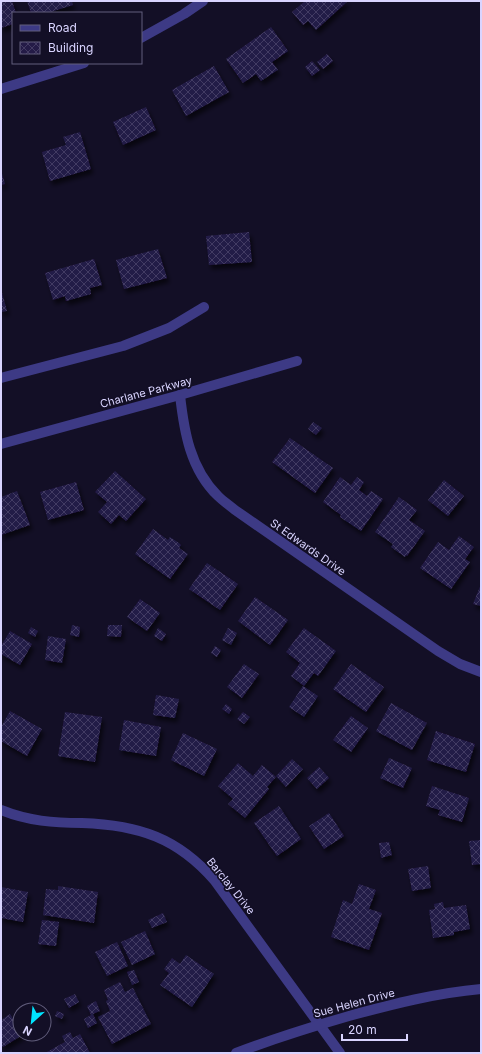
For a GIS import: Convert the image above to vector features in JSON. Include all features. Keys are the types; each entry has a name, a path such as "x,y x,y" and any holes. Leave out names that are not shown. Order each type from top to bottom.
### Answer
{"street":[{"path":"142,37 184,14 203,1"},
{"path":"1,89 81,64"},
{"path":"1,378 123,346 168,328 204,307"},
{"name":"Charlane Parkway","path":"1,444 180,395 296,361"},
{"name":"St Edwards Drive","path":"180,395 182,413 190,450 196,467 218,496 234,510 438,651 460,664 481,672"},
{"name":"Barclay Drive","path":"1,810 13,815 37,821 84,823 125,828 150,834 170,842 188,854 205,869 215,882 340,1053"},
{"name":"Sue Helen Drive","path":"236,1053 270,1040 396,1003 481,989"}],"building":[{"path":"1,1 12,1 16,12 12,12 12,24 1,28"},
{"path":"27,1 72,1 73,5 50,12 31,12"},
{"path":"305,1 348,1 316,30 308,21 303,25 292,12"},
{"path":"271,27 288,51 272,62 278,70 261,81 256,74 243,83 226,59"},
{"path":"327,54 333,61 323,69 317,62"},
{"path":"312,61 320,70 312,76 305,67"},
{"path":"214,66 229,92 186,116 172,90"},
{"path":"146,107 156,130 123,145 113,122"},
{"path":"80,132 91,169 50,181 42,152 66,145 63,137"},
{"path":"1,170 5,184 1,185"},
{"path":"249,232 252,262 209,265 206,236"},
{"path":"158,249 167,278 124,289 116,260"},
{"path":"94,259 102,285 90,288 91,294 66,301 65,296 53,300 45,273"},
{"path":"1,289 7,311 1,312"},
{"path":"313,422 322,428 316,435 308,429"},
{"path":"290,438 333,468 315,493 272,462"},
{"path":"115,471 146,499 126,521 119,515 111,524 98,512 107,502 95,492"},
{"path":"340,477 351,485 357,477 364,482 359,490 367,496 371,491 383,499 361,531 340,517 341,515 323,502"},
{"path":"444,480 464,496 448,516 428,500"},
{"path":"76,482 84,510 48,520 40,492"},
{"path":"17,491 30,525 1,535 1,497"},
{"path":"399,497 417,510 409,520 425,531 405,557 391,547 393,544 375,532"},
{"path":"153,529 168,540 170,537 179,543 181,545 179,548 188,554 170,579 135,554"},
{"path":"459,536 474,547 465,559 470,562 451,589 420,568 438,542 449,550"},
{"path":"207,563 238,584 220,610 189,589"},
{"path":"481,584 481,606 473,604"},
{"path":"255,597 288,620 270,645 238,621"},
{"path":"140,599 160,613 147,631 127,617"},
{"path":"72,625 80,627 79,637 70,635"},
{"path":"108,625 122,625 121,637 107,636"},
{"path":"31,627 38,631 35,637 28,633"},
{"path":"158,628 166,634 162,641 154,636"},
{"path":"228,628 237,633 231,645 222,640"},
{"path":"304,628 336,651 318,676 314,673 304,686 291,676 300,663 286,652"},
{"path":"10,631 32,644 20,665 1,654 1,646"},
{"path":"48,636 66,639 62,663 45,660"},
{"path":"215,646 221,650 217,657 211,653"},
{"path":"244,664 259,674 242,698 227,687"},
{"path":"351,664 384,687 366,712 333,689"},
{"path":"303,686 318,696 304,717 289,707"},
{"path":"156,695 179,699 175,718 153,715"},
{"path":"391,703 427,723 412,750 376,731"},
{"path":"226,704 232,709 229,714 222,709"},
{"path":"10,711 42,729 27,756 1,741 1,727"},
{"path":"65,712 102,717 95,762 58,756"},
{"path":"243,712 250,717 244,724 237,719"},
{"path":"351,716 368,728 351,752 333,740"},
{"path":"124,720 161,727 156,756 119,750"},
{"path":"436,731 475,744 466,772 427,760"},
{"path":"183,733 217,749 204,776 171,760"},
{"path":"389,758 412,768 403,788 380,778"},
{"path":"292,759 303,769 286,787 276,776"},
{"path":"238,763 253,776 262,765 276,777 267,787 269,789 245,818 228,804 233,799 218,786"},
{"path":"319,767 329,778 317,789 307,778"},
{"path":"432,786 469,798 462,822 438,815 440,810 426,806"},
{"path":"279,806 301,839 277,856 254,823"},
{"path":"329,813 344,836 324,849 309,826"},
{"path":"481,840 481,864 472,865 469,841"},
{"path":"389,842 392,855 381,858 379,843"},
{"path":"428,866 431,888 412,891 408,869"},
{"path":"359,884 376,890 369,909 382,913 369,950 331,937 343,900 352,904"},
{"path":"58,886 98,892 94,923 43,915 46,889 58,890"},
{"path":"1,887 28,892 23,922 1,918"},
{"path":"443,902 444,908 466,905 470,929 454,932 454,935 433,938 429,910 435,909 434,904"},
{"path":"163,913 167,922 152,928 148,920"},
{"path":"42,920 59,922 56,946 38,944"},
{"path":"145,931 155,954 132,965 121,942"},
{"path":"117,942 128,966 107,976 95,952"},
{"path":"186,955 214,974 192,1007 160,985 169,973 164,969 172,958 180,964"},
{"path":"134,970 139,982 132,985 127,972"},
{"path":"120,982 125,992 133,988 151,1024 112,1044 98,1017 110,1011 104,990"},
{"path":"75,994 79,1002 69,1008 64,999"},
{"path":"96,1001 100,1011 93,1014 97,1023 88,1028 84,1019 91,1015 87,1006"},
{"path":"57,1011 64,1014 62,1019 55,1016"},
{"path":"10,1014 12,1017 12,1041 3,1047 1,1044 1,1020"},
{"path":"70,1032 73,1038 80,1034 90,1053 45,1053 65,1042 62,1036"}]}
